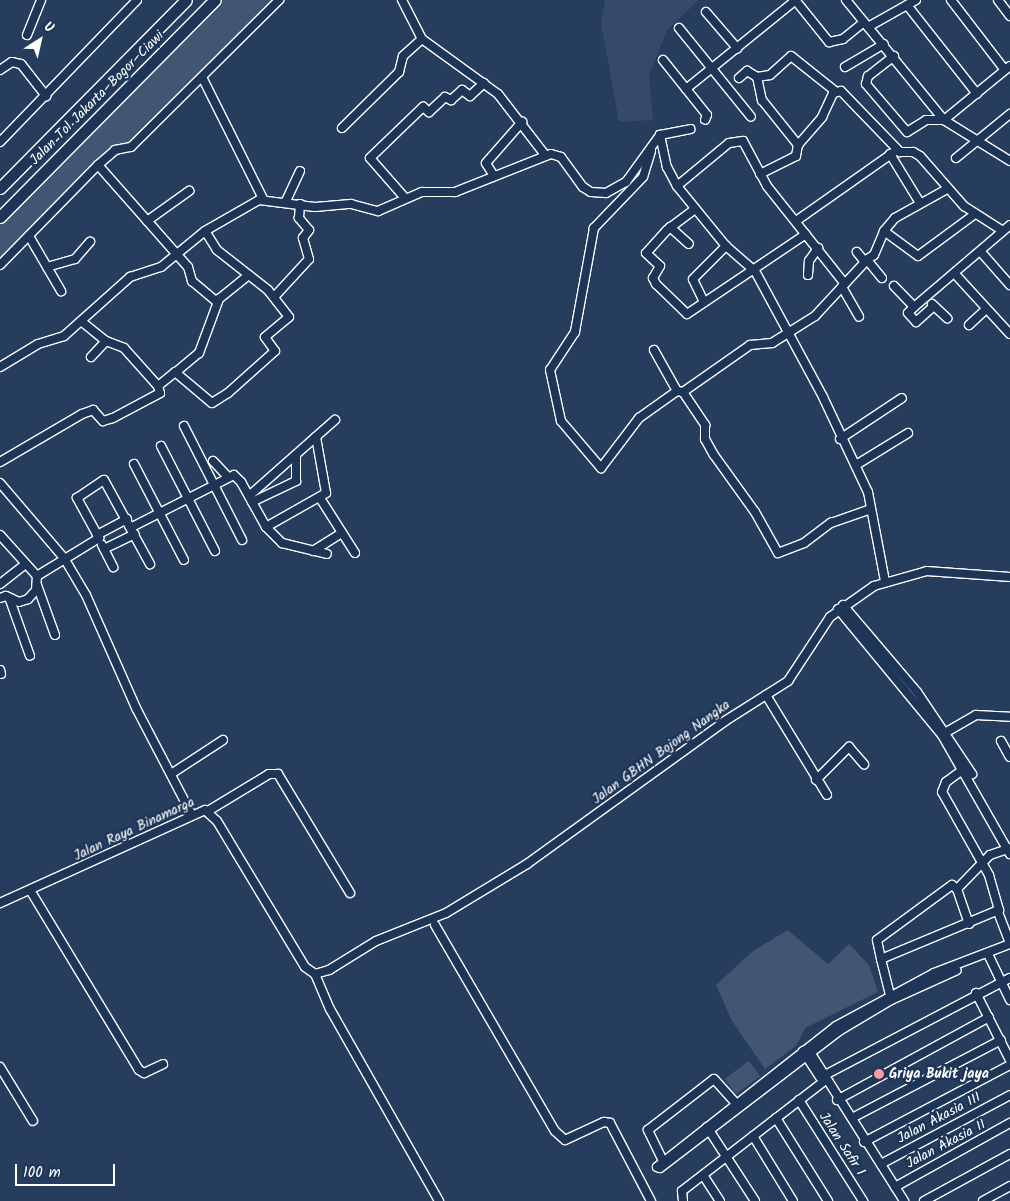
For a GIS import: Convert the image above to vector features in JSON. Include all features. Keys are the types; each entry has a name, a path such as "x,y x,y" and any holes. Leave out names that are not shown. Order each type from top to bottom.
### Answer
{"highway":[{"name":"Jalan Tol Jakarta–Bogor–Ciawi","path":"0,188 185,0"},
{"name":"Jalan Tol Jakarta–Bogor–Ciawi","path":"0,217 215,0"}],"street":[{"path":"27,35 41,0"},
{"path":"0,142 137,0"},
{"path":"0,264 98,165 115,150 131,147 203,79 279,0"},
{"path":"402,0 422,39 484,83 522,122 546,156"},
{"path":"686,89 796,0 829,42 843,40 866,24 916,0"},
{"path":"894,56 868,76 866,84 904,131 910,131 926,120 944,120 1008,68 951,0"},
{"path":"998,0 1010,16"},
{"path":"851,2 866,24 894,56 944,120 1010,161"},
{"path":"908,5 977,94"},
{"path":"706,12 737,48"},
{"path":"679,28 751,117"},
{"path":"342,128 399,72 403,56 422,39"},
{"path":"845,67 884,44"},
{"path":"739,78 747,71 757,77 770,75 791,56 834,91 843,93 893,152 920,203"},
{"path":"663,60 706,115 705,120"},
{"path":"0,70 12,62 21,64 46,96"},
{"path":"757,77 762,100 798,145"},
{"path":"203,79 263,199"},
{"path":"405,198 370,158 423,107 429,112 462,90 470,96 484,83"},
{"path":"760,174 796,156 798,145 822,117 834,91"},
{"path":"956,158 1010,114"},
{"path":"494,176 486,163 522,122"},
{"path":"0,367 38,344 64,336 130,277 160,268 205,231 263,199 286,200 315,207 351,204 378,211 405,198 433,190 455,192 546,156 559,155 583,187 599,194 614,191 626,182 660,135 690,129"},
{"path":"660,135 677,186 726,246 755,271 790,332 840,439 856,465 871,509 885,581"},
{"path":"677,186 734,140 748,146 760,174 818,248 843,286 859,318"},
{"path":"651,149 643,177 594,228 575,332 552,363 551,381 562,421 602,468 630,426 750,345 769,344 815,316 867,261 884,231 904,211 947,189"},
{"path":"796,221 893,152 920,156 947,189 975,214 1003,231"},
{"path":"98,165 188,267 192,281 217,302"},
{"path":"286,200 300,171"},
{"path":"147,221 189,191"},
{"path":"275,296 309,259 303,238 309,230 299,218 300,204"},
{"path":"695,208 670,228 646,253 660,266 653,278 656,284 687,314 755,271 806,234"},
{"path":"884,231 918,256 975,214"},
{"path":"934,306 916,322 908,313 1010,225"},
{"path":"670,228 689,244"},
{"path":"176,372 209,403 228,393 274,351 265,337 289,317 275,296 217,250 205,231"},
{"path":"28,236 60,291"},
{"path":"47,267 75,259 90,242"},
{"path":"704,302 693,279 726,246"},
{"path":"808,274 808,261 818,248"},
{"path":"857,252 882,278"},
{"path":"981,252 1010,285"},
{"path":"158,386 199,353 213,323 217,302 249,274"},
{"path":"955,274 1010,334"},
{"path":"894,286 914,306"},
{"path":"926,296 947,318"},
{"path":"969,325 986,309"},
{"path":"0,462 82,414 93,410 107,422 160,393 158,386 124,348 106,341 82,321"},
{"path":"91,357 106,341"},
{"path":"654,350 680,392 705,425 705,439 778,553 804,543 831,524 871,509"},
{"path":"840,439 902,398"},
{"path":"251,499 335,420"},
{"path":"184,426 242,540"},
{"path":"856,465 908,433"},
{"path":"266,527 320,498 326,490 316,437"},
{"path":"161,446 215,551"},
{"path":"251,499 299,478 296,456"},
{"path":"213,461 228,476 239,478 266,527 282,543 327,554"},
{"path":"134,464 184,560"},
{"path":"104,549 160,513 213,486 228,476"},
{"path":"113,566 77,498 103,480 108,481 150,564"},
{"path":"0,483 64,558 86,595 136,708 192,815"},
{"path":"320,498 355,553"},
{"path":"37,576 127,519"},
{"path":"313,551 342,533"},
{"path":"0,535 24,565 37,576 38,585 55,635"},
{"path":"0,584 24,565"},
{"name":"Jalan GBHN Bojong Nangka","path":"315,974 329,970 376,941 446,913 526,864 725,721 766,695 798,670 817,633 841,607 885,581 943,570 1010,577"},
{"path":"0,598 10,600 28,599 38,585"},
{"path":"10,600 30,656"},
{"path":"841,607 944,734 1008,850"},
{"path":"766,695 816,780 827,795"},
{"path":"944,734 976,715 1010,717"},
{"path":"944,734 1008,850"},
{"path":"171,774 223,740"},
{"path":"1001,741 1010,757"},
{"path":"816,780 849,747 864,764"},
{"path":"964,769 946,782 942,792 994,887 998,912 1010,944 989,956"},
{"path":"208,811 270,774 278,774 350,893"},
{"name":"Jalan Raya Binamarga","path":"0,904 192,815 208,811 304,967 315,974"},
{"path":"957,889 990,859 994,861 1008,850"},
{"path":"890,997 877,940 952,885 957,889 969,924"},
{"path":"30,890 139,1070 144,1073 163,1064"},
{"path":"881,959 998,912"},
{"path":"435,925 555,1131 565,1140 604,1122 610,1123 651,1201"},
{"path":"707,1128 735,1102 806,1051 890,997 934,973 1010,950"},
{"path":"989,956 1010,1000"},
{"path":"315,974 330,1010 439,1201"},
{"path":"682,1197 703,1175 825,1078 976,993 1010,978"},
{"path":"976,993 1010,1060"},
{"path":"838,1099 989,1017"},
{"path":"852,1118 1001,1040"},
{"path":"806,1051 904,1201"},
{"path":"735,1102 714,1079 648,1130 663,1163 806,1051"},
{"path":"865,1142 1010,1065"},
{"path":"0,1067 33,1121"},
{"name":"Jalan Akasia III","path":"881,1164 1010,1095"},
{"path":"838,1099 852,1118 899,1201"},
{"name":"Jalan Safir 1","path":"799,1100 863,1201"},
{"path":"776,1118 828,1201"},
{"name":"Jalan Akasia II","path":"895,1187 1010,1123"},
{"path":"707,1128 755,1201"},
{"path":"753,1136 793,1201"},
{"path":"924,1201 1010,1154"},
{"path":"703,1175 720,1201"},
{"path":"983,1201 1010,1186"}],"shaded area":[{"path":"215,0 279,0 131,147 119,149 0,269 0,217"},
{"path":"605,0 699,0 667,30 649,76 653,120 619,122 601,23"},
{"path":"788,930 828,964 849,944 869,965 878,992 805,1028 797,1045 765,1069 732,1021 716,985 753,951"},
{"path":"749,1061 760,1076 736,1094 725,1079"}],"place":[{"name":"Griya Bukit jaya","path":"879,1074"}]}
